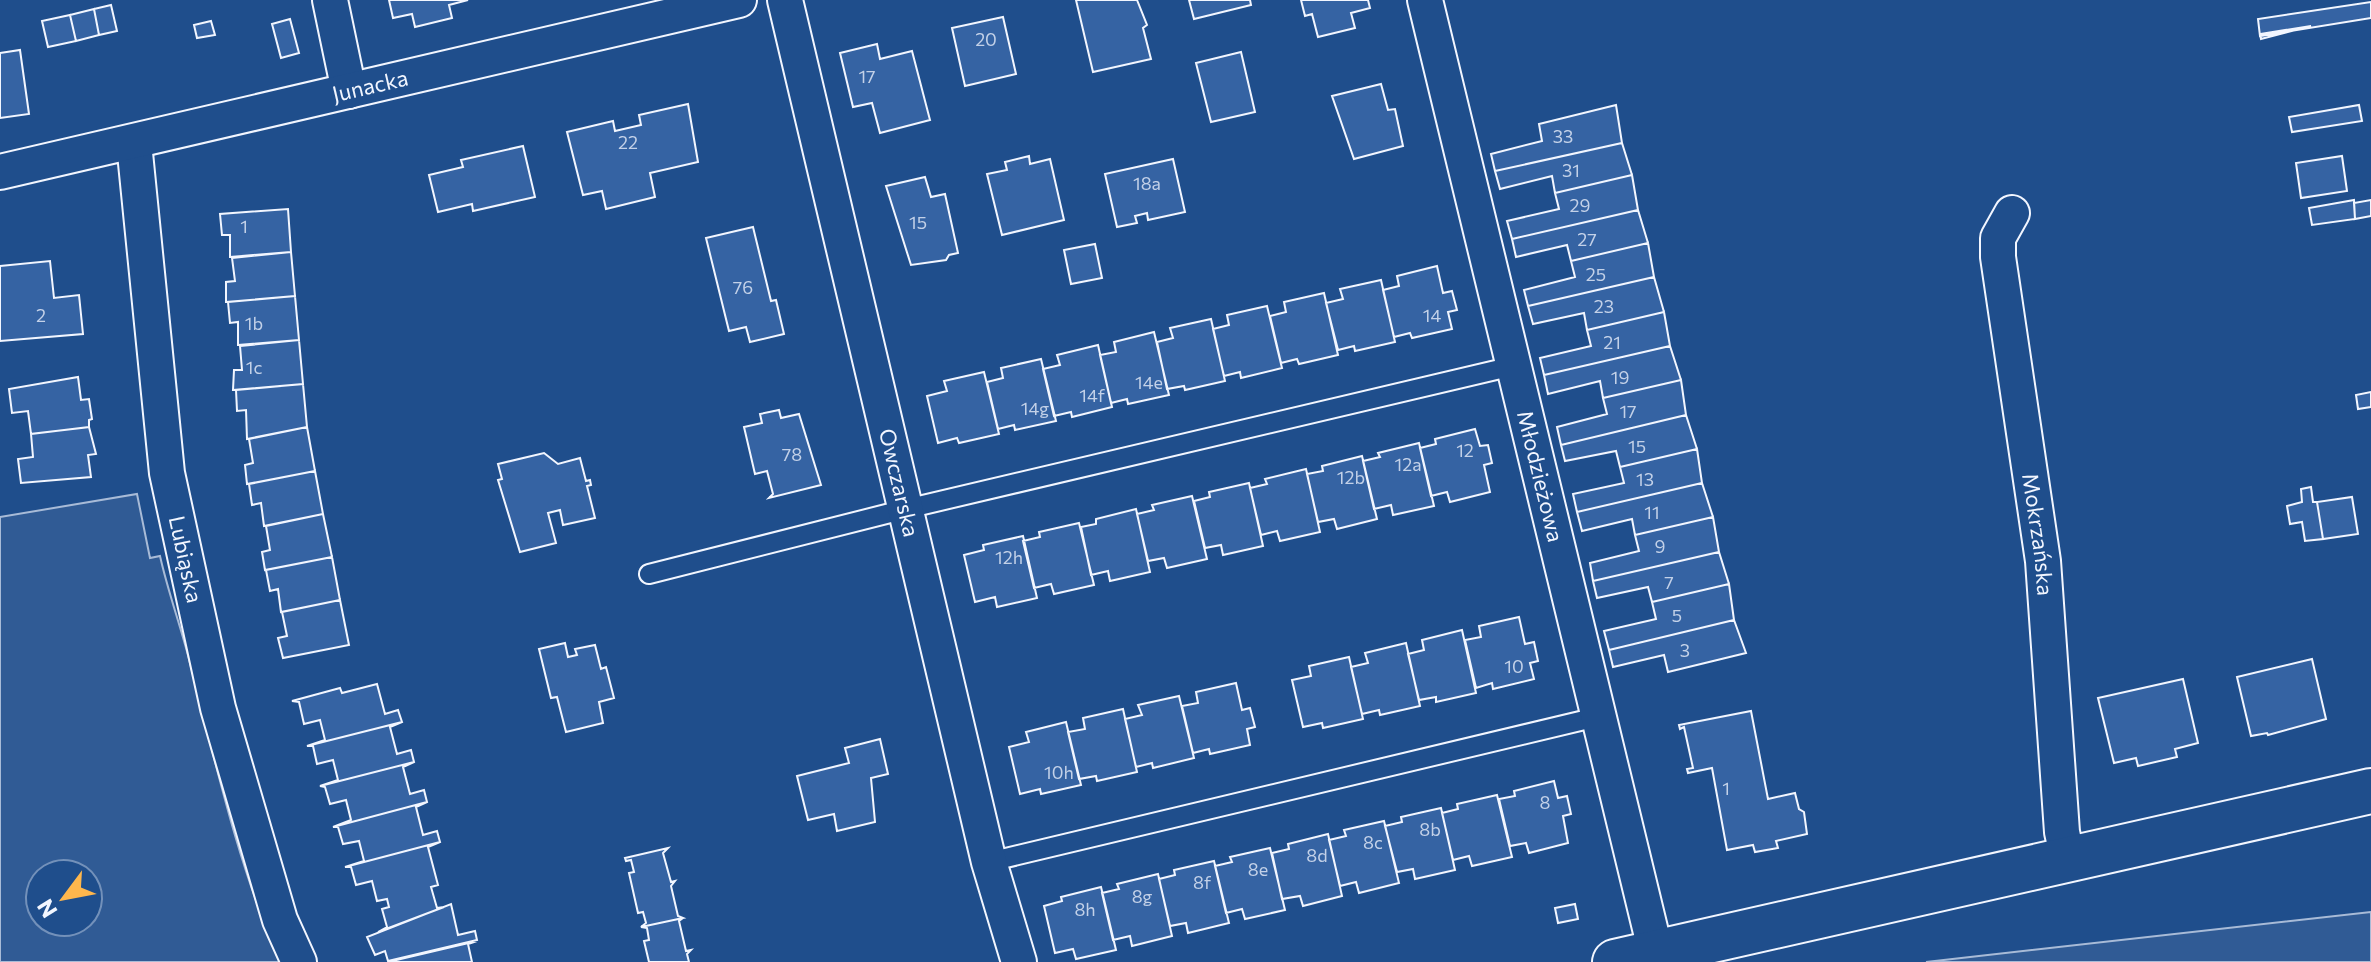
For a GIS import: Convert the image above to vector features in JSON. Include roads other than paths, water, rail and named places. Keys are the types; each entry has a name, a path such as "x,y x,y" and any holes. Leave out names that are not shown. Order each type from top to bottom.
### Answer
{"street":[{"path":"330,0 349,91"},
{"name":"Junacka","path":"0,172 739,0"},
{"name":"Owczarska","path":"785,0 989,862 1019,962"},
{"name":"Młodzieżowa","path":"1425,0 1597,717 1635,957"},
{"name":"Lubiąska","path":"134,143 167,473 218,708 280,920 299,962"},
{"name":"Mokrzańska","path":"2012,213 1998,238 1998,257 2043,561 2062,832 2068,860"},
{"path":"1635,957 2371,791"}],"lane":[{"path":"649,574 906,509 1513,366"},
{"path":"989,862 1597,717"}]}
